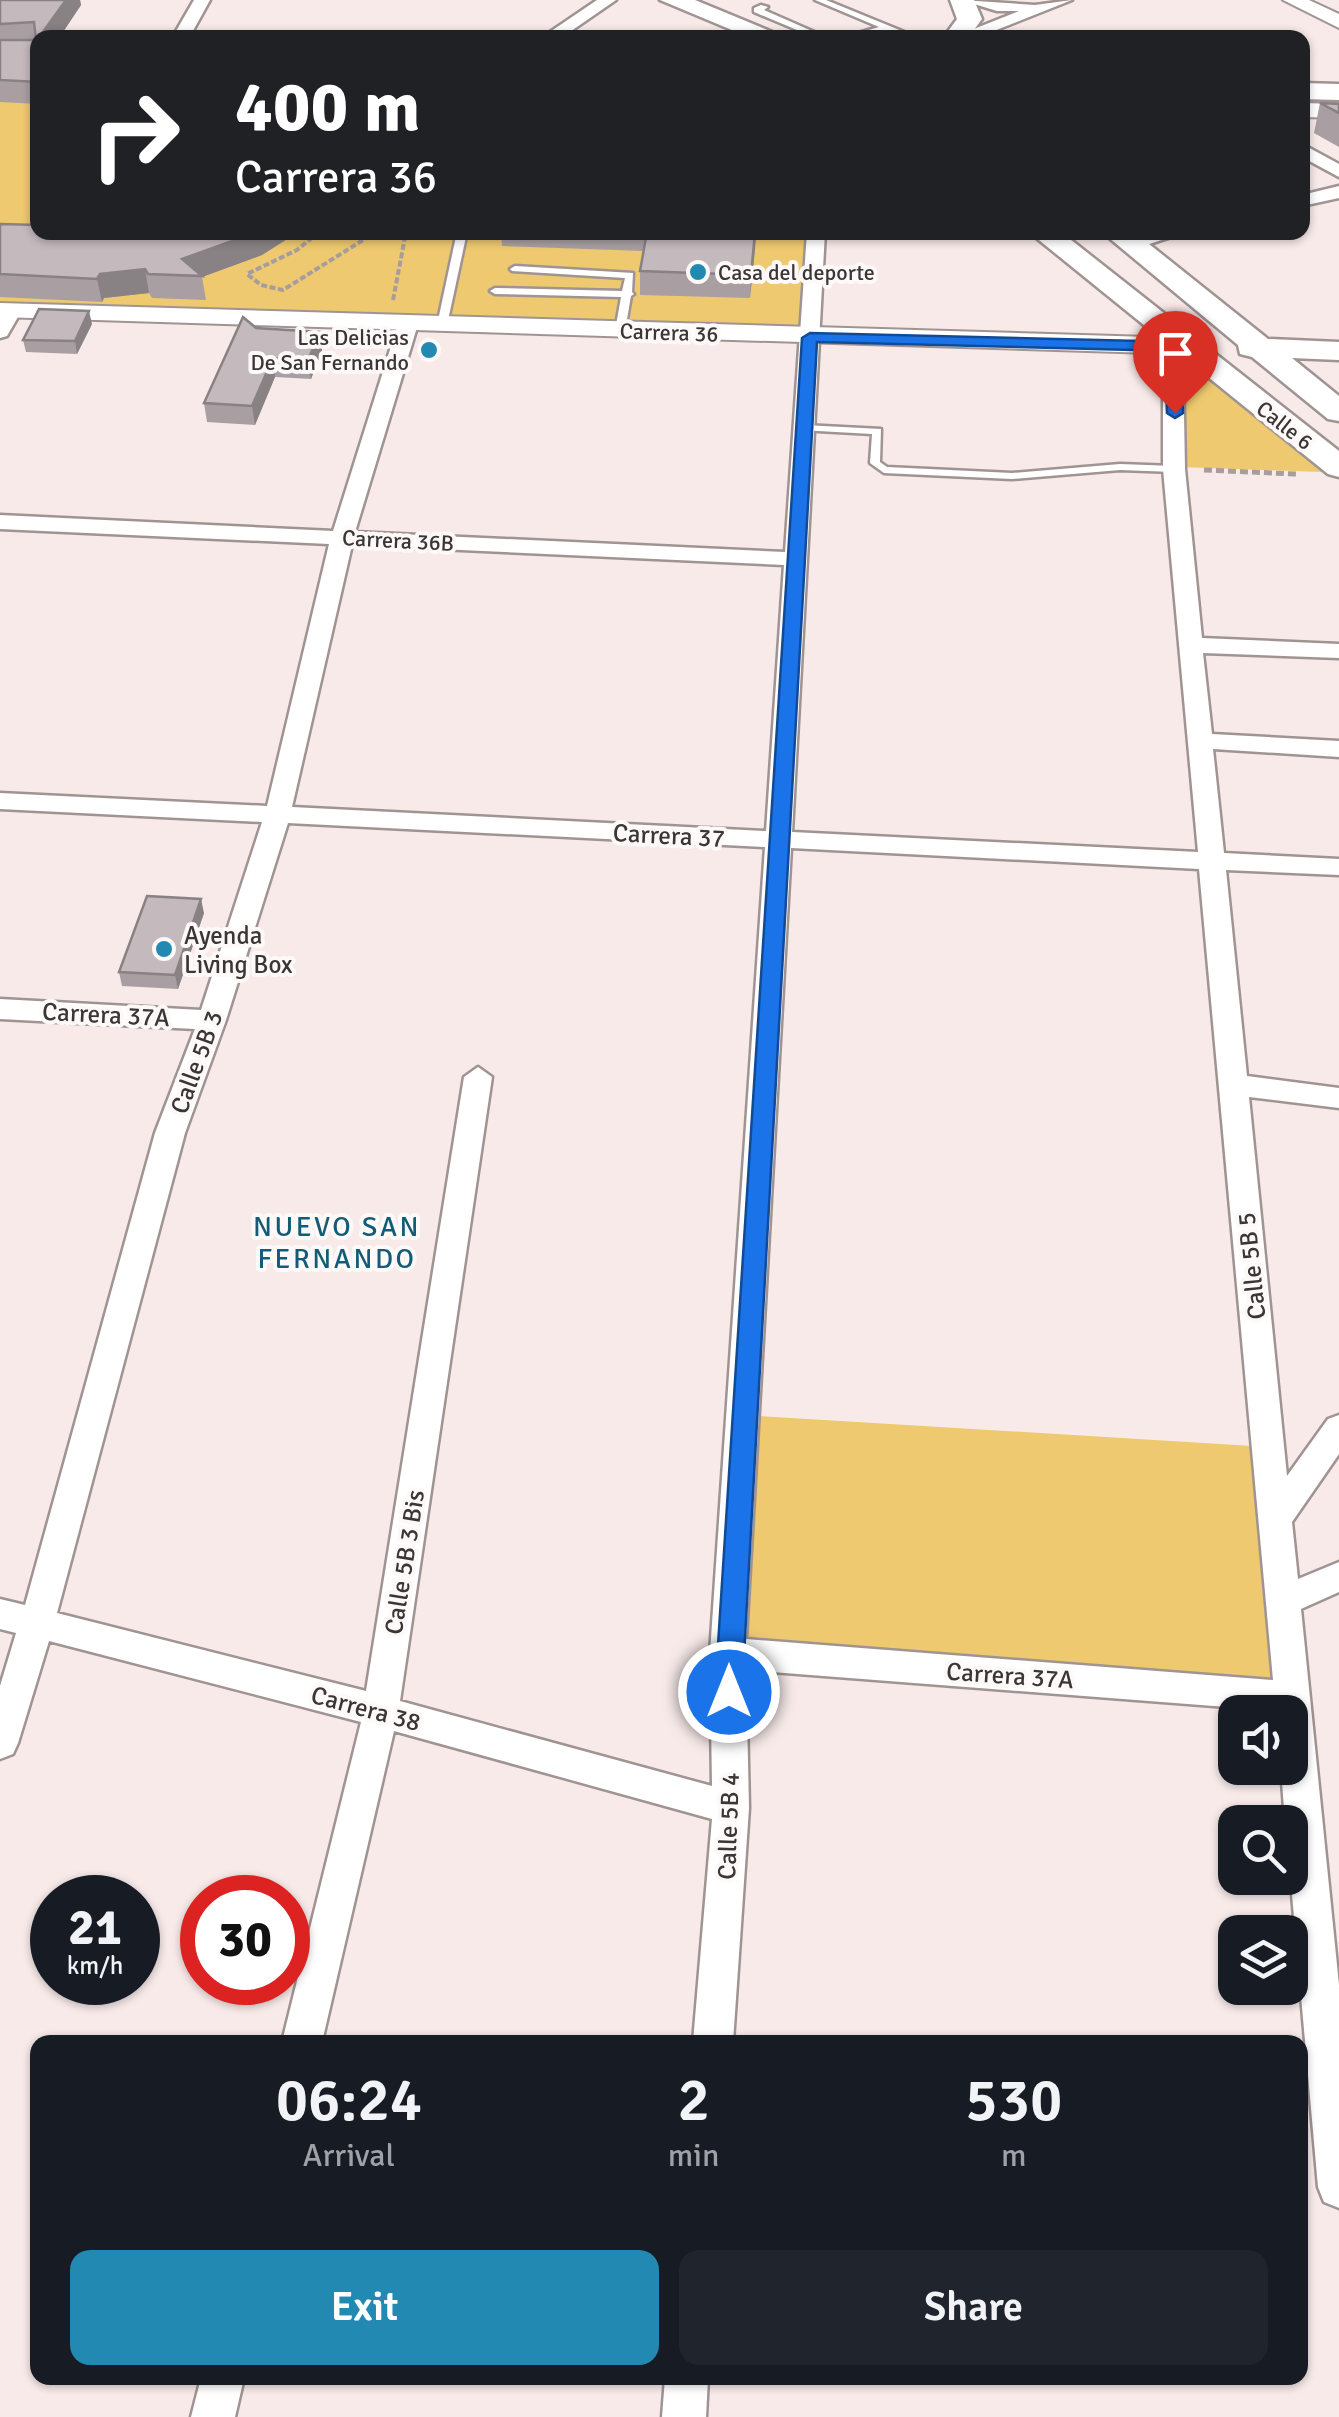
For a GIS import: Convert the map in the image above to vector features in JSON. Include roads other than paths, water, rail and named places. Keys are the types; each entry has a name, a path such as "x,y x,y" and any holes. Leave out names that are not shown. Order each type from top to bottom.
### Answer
{"main road":[{"path":"672,0 754,30"},
{"path":"962,30 970,19 966,0"},
{"path":"1310,92 1339,92"},
{"name":"Calle 6","path":"1054,240 1326,471"},
{"name":"Calle 6","path":"1126,240 1339,412"},
{"name":"Carrera 36","path":"1183,346 1339,351"}],"street":[{"path":"185,30 202,0"},
{"path":"561,30 608,0"},
{"path":"966,0 997,6 1058,2"},
{"path":"1293,0 1339,22"},
{"path":"979,30 1058,2"},
{"path":"1310,110 1339,111"},
{"path":"1310,154 1339,172"},
{"path":"1310,199 1339,192"},
{"name":"Calle 5B 4","path":"714,2035 731,1808 728,1653 816,240"},
{"name":"Carrera 36","path":"4,317 408,314 442,325 1183,346"},
{"name":"Calle 5B 3","path":"0,1743 37,1623 170,1133 212,1020 278,812 342,538 408,314"},
{"name":"Calle 5B 5","path":"1183,346 1173,361 1174,468 1293,1695"},
{"name":"Carrera 36B","path":"0,522 796,559"},
{"path":"1191,645 1339,651"},
{"path":"1200,741 1339,749"},
{"name":"Carrera 37","path":"0,801 1339,867"},
{"name":"Carrera 37A","path":"0,1009 212,1020"},
{"name":"Calle 5B 3 Bis","path":"304,2035 381,1711 478,1077"},
{"path":"1234,1085 1339,1098"},
{"path":"1274,1521 1339,1428"},
{"path":"1283,1601 1339,1576"},
{"name":"Carrera 38","path":"0,1614 381,1711 731,1808"},
{"name":"Carrera 37A","path":"728,1653 1267,1695"},
{"name":"Calle 5B 5","path":"1302,1785 1339,2188"},
{"path":"213,2417 221,2385"},
{"path":"684,2417 687,2385"}],"lane":[{"path":"819,0 895,30"},
{"path":"728,20 760,8 807,30"},
{"path":"876,30 888,27"},
{"path":"442,325 460,240"},
{"path":"515,269 630,275 620,331"},
{"path":"495,290 629,294"},
{"path":"804,428 877,432 875,463 884,470 1012,476 1120,466 1174,468"}],"place":[{"name":"Casa del deporte","path":"698,272"},
{"name":"Las Delicias De San Fernando","path":"429,350"},
{"name":"Ayenda Living Box","path":"164,949"}],"district":[{"name":"NUEVO SAN FERNANDO","path":"337,1242"}]}
